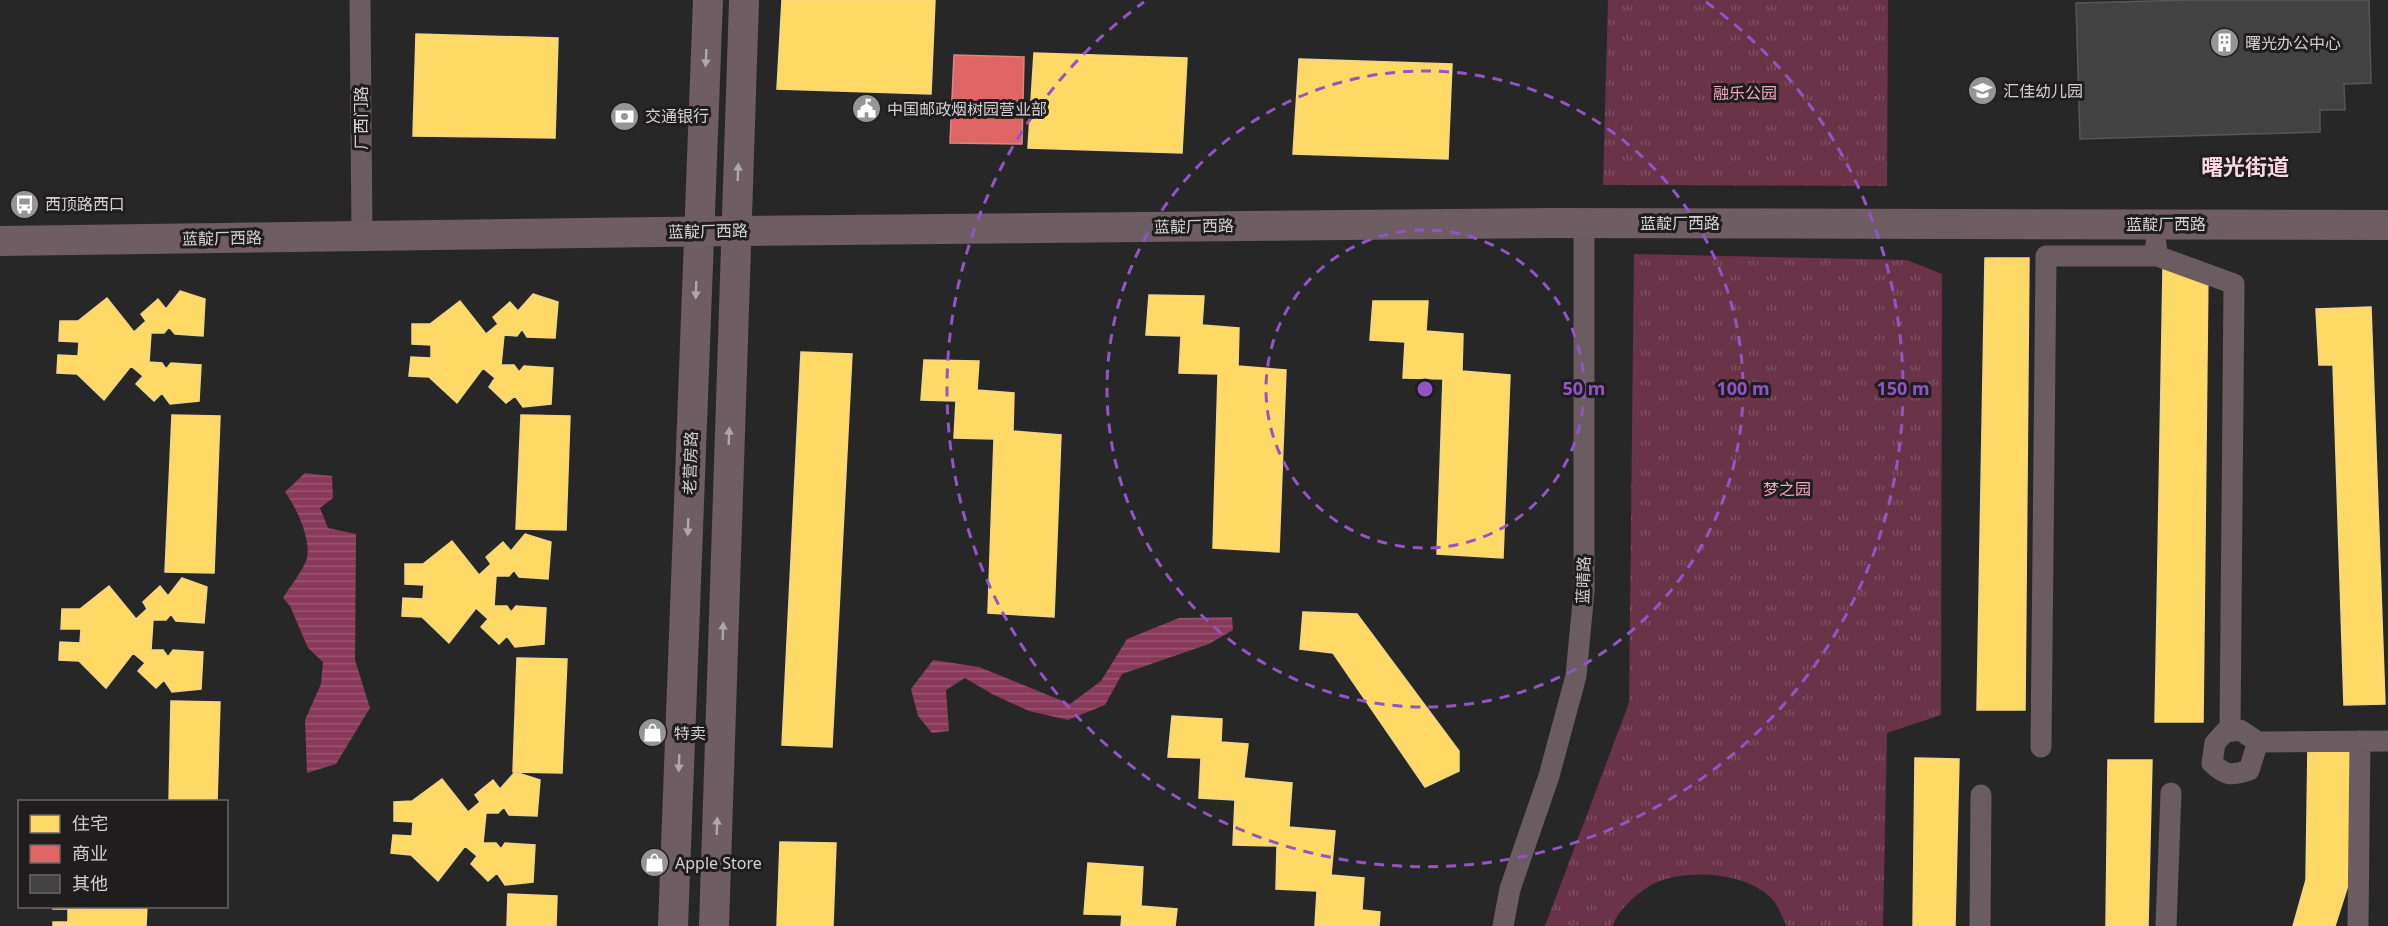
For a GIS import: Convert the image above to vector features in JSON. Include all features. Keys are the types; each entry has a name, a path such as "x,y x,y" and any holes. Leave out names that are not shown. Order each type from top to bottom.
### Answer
{"street":[{"name":"厂西门路","path":"360,0 362,236"},
{"name":"老营房路","path":"674,926 708,0"},
{"path":"714,926 744,0"},
{"name":"蓝靛厂西路","path":"0,241 698,231 1584,223 2388,225"},
{"name":"蓝晴路","path":"1503,926 1510,889 1549,776 1576,676 1584,591 1584,223"},
{"path":"2154,224 2157,256"},
{"path":"2041,747 2046,256 2157,256 2234,284 2230,731"},
{"path":"2258,742 2250,770 2237,774 2223,773 2212,763 2215,743 2224,732 2230,731 2240,730 2258,742 2388,741"},
{"path":"2358,926 2360,741"},
{"path":"2166,926 2171,793"},
{"path":"1980,795 1980,926"}],"green space":[{"name":"融乐公园","path":"1608,0 1888,0 1887,186 1603,185"},
{"name":"梦之园","path":"1634,254 1907,260 1942,274 1941,715 1887,733 1883,926 1787,926 1778,907 1761,890 1735,879 1692,875 1666,879 1642,891 1621,911 1612,926 1545,926 1629,703"}],"shaded area":[{"path":"305,473 332,476 333,498 320,508 328,528 356,534 355,660 370,708 336,764 307,773 305,720 321,684 323,662 308,648 290,606 283,598 307,558 305,532 285,492"},
{"path":"1232,617 1233,630 1209,644 1122,674 1105,705 1068,720 1029,711 992,694 965,678 946,690 949,731 932,733 918,716 911,689 933,660 979,667 1070,704 1101,681 1127,639 1179,618"}],"building: 住宅":[{"path":"782,0 935,0 931,94 777,89"},
{"path":"416,34 558,38 555,138 413,136"},
{"path":"1034,53 1187,58 1182,153 1028,148"},
{"path":"1299,59 1452,64 1448,159 1293,154"},
{"path":"1985,258 2029,258 2025,710 1977,710"},
{"path":"2163,269 2208,269 2203,722 2155,722"},
{"path":"180,291 205,299 203,336 175,334 169,327 164,333 151,333 149,362 162,363 166,369 171,363 201,365 199,401 170,404 162,393 154,401 136,384 143,376 131,366 104,400 77,374 57,373 58,355 78,356 79,342 59,341 60,321 78,321 107,298 134,332 146,321 141,314 158,299 166,309"},
{"path":"533,294 558,302 555,338 527,337 522,329 517,336 504,335 501,365 514,365 519,372 524,366 553,368 551,404 523,407 515,396 506,403 489,387 495,378 483,368 457,403 429,377 409,376 411,357 431,358 431,345 412,344 412,324 430,324 460,301 486,334 498,324 493,317 510,302 518,311"},
{"path":"1149,295 1204,296 1202,325 1239,328 1238,366 1286,370 1279,552 1213,548 1218,374 1179,373 1181,336 1146,335"},
{"path":"1373,301 1428,301 1426,331 1463,334 1462,371 1510,375 1503,558 1437,554 1443,379 1403,378 1405,342 1370,340"},
{"path":"2371,307 2385,704 2344,705 2333,365 2319,365 2316,309"},
{"path":"801,352 852,354 832,747 782,745"},
{"path":"924,360 979,361 977,390 1014,393 1013,431 1061,435 1054,617 988,613 994,439 954,438 956,401 921,400"},
{"path":"172,415 220,416 214,573 165,572"},
{"path":"521,415 570,416 566,530 516,529"},
{"path":"525,534 551,542 548,579 519,577 514,570 509,576 496,576 494,606 507,606 511,612 516,606 546,608 544,644 515,647 507,636 499,644 481,627 488,619 476,608 449,643 422,617 402,616 403,598 423,599 424,585 405,584 405,564 423,564 452,541 479,575 491,564 486,557 503,542 511,551"},
{"path":"182,578 207,587 204,623 176,621 171,614 166,620 153,620 151,650 163,650 168,657 173,650 203,652 201,689 172,692 164,680 156,688 138,671 145,663 133,653 106,688 79,661 59,660 60,642 80,643 81,629 61,629 62,609 80,609 109,586 136,619 147,609 143,602 160,586 168,596"},
{"path":"1303,612 1357,614 1459,751 1459,771 1425,787 1333,653 1300,649"},
{"path":"517,658 567,659 562,773 513,772"},
{"path":"171,701 220,702 217,800 169,800"},
{"path":"1172,716 1222,719 1221,742 1248,744 1244,778 1292,783 1289,827 1335,831 1331,875 1364,878 1362,910 1380,912 1379,926 1315,926 1317,891 1276,889 1277,846 1233,845 1235,800 1199,798 1201,758 1168,757"},
{"path":"2308,745 2352,745 2350,879 2335,926 2293,926 2306,880"},
{"path":"1915,758 1959,759 1955,926 1913,926"},
{"path":"2108,760 2152,760 2148,926 2106,926"},
{"path":"515,772 540,780 537,816 509,815 504,807 498,813 486,813 483,843 496,843 501,849 505,843 535,845 533,882 505,885 497,873 488,881 471,864 477,856 465,846 438,881 411,855 391,853 393,835 412,836 413,822 394,821 394,802 412,801 442,779 468,812 480,802 475,795 493,780 500,789"},
{"path":"780,842 836,843 833,926 777,926"},
{"path":"1088,863 1143,867 1141,906 1177,909 1175,926 1121,926 1122,915 1084,914"},
{"path":"508,894 557,896 556,926 507,926"},
{"path":"147,908 146,926 53,926 53,922 68,922 68,909 53,909"}],"building: 商业":[{"path":"954,55 1024,57 1022,144 950,143"}],"building: 其他":[{"name":"曙光办公中心","path":"2189,0 2369,0 2371,83 2344,84 2345,110 2320,110 2320,132 2080,139 2076,3"}],"place":[{"name":"曙光办公中心","path":"2224,43"},
{"name":"汇佳幼儿园","path":"1982,91"},
{"name":"中国邮政烟树园营业部","path":"866,109"},
{"name":"交通银行","path":"624,116"},
{"name":"西顶路西口","path":"24,204"},
{"name":"特卖","path":"653,733"},
{"name":"Apple Store","path":"654,863"}],"district":[{"name":"曙光街道","path":"2245,166"}]}
